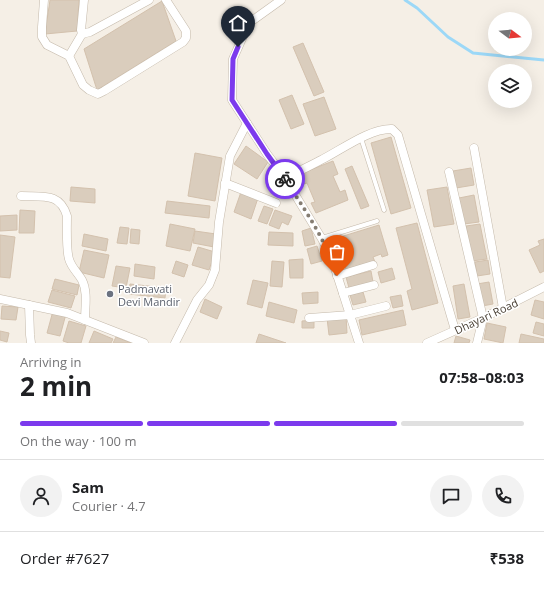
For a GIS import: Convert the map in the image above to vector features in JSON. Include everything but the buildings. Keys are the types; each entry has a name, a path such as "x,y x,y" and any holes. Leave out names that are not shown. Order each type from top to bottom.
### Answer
{"street":[{"path":"44,0 42,37 47,45 69,56 83,85 89,90 98,94 184,42 186,38 186,31 166,0"},
{"path":"69,56 82,34 81,30 84,0"},
{"path":"82,34 88,34 149,0"},
{"path":"281,0 249,23 233,59 232,100 267,154 285,178 322,238 332,259 359,343"},
{"path":"175,343 197,300 209,285 214,270 219,222 230,156 247,123"},
{"path":"285,178 321,160 361,137 384,128 392,129 398,135 455,330"},
{"path":"474,148 503,308"},
{"path":"448,172 483,318 477,343"},
{"path":"225,183 276,203"},
{"path":"21,196 48,197 55,199 61,203 65,210 67,216 68,258 84,286 86,297 85,320"},
{"path":"337,276 373,265"},
{"path":"343,293 374,285"},
{"name":"Dhayari Road","path":"427,343 483,318 544,287"},
{"path":"0,299 67,313 144,343"},
{"path":"29,305 31,343"},
{"path":"309,318 350,314 386,306"}],"lane":[{"path":"361,137 384,210"},
{"path":"322,238 377,221"}],"waterway":[{"path":"405,0 417,8 448,37 473,53 544,60"}],"way so far":[{"path":"285,179 322,238 332,259 337,276"}],"place":[{"name":"Padmavati Devi Mandir","path":"110,294"}],"route":[{"path":"238,47 233,59 232,100 285,179"}]}
